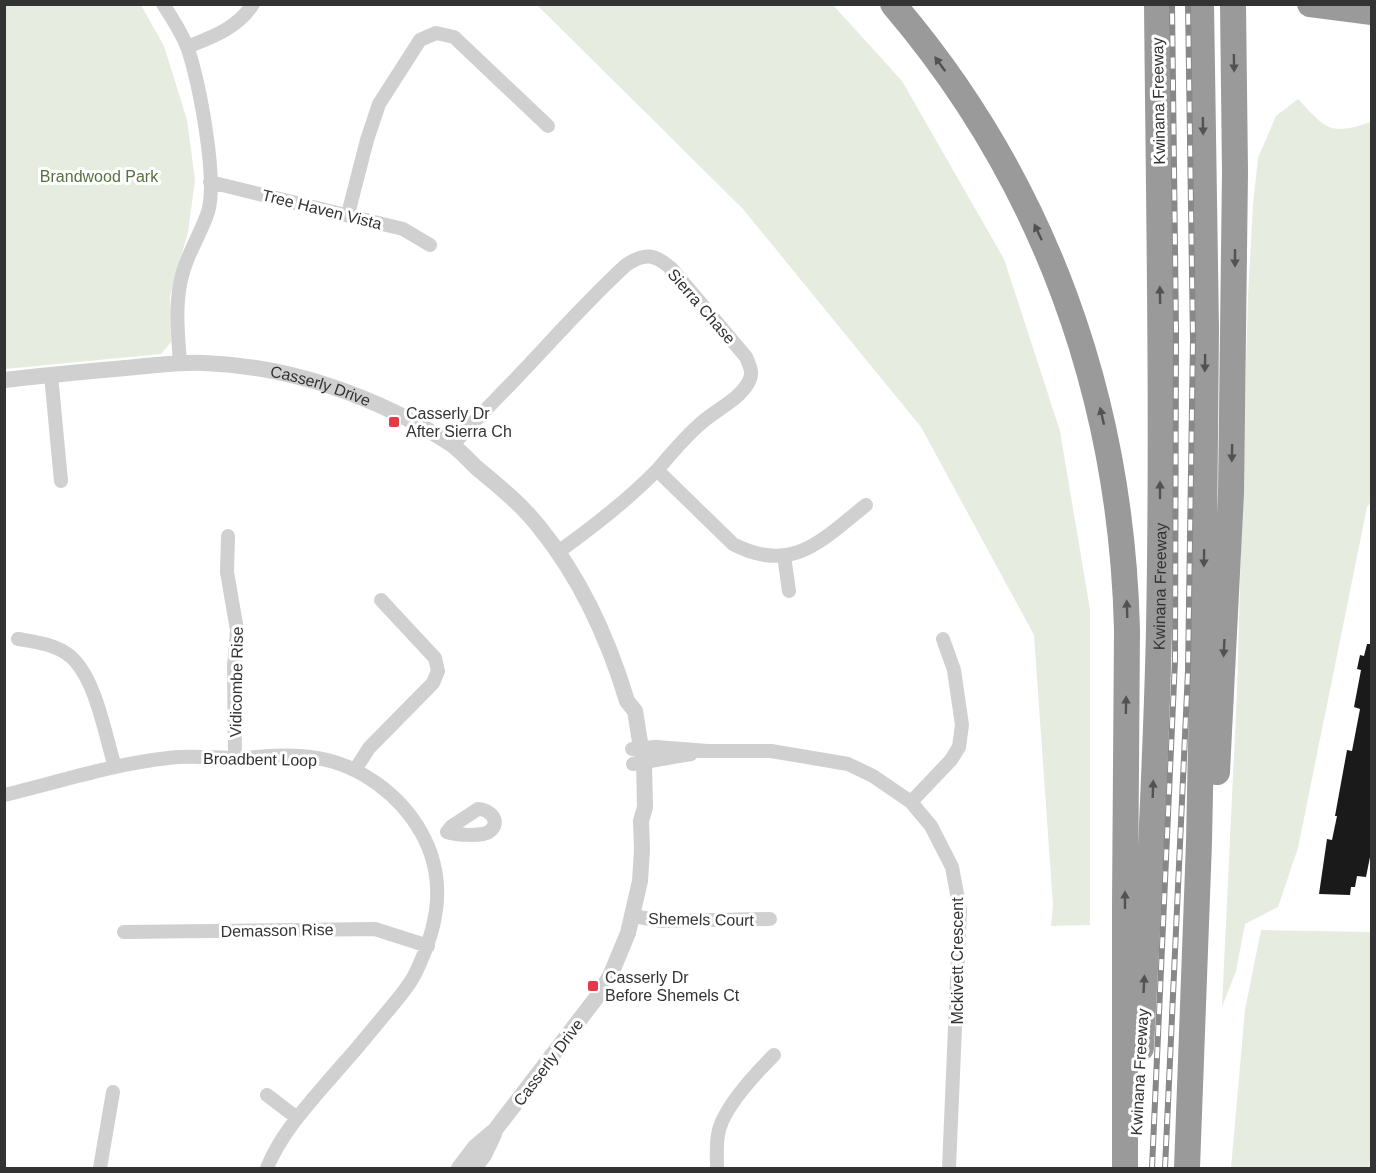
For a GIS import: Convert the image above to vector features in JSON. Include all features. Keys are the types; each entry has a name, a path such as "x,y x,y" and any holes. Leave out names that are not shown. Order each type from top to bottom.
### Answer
{"highway":[{"path":"893,4 929,48 973,112 1026,206 1047,250 1075,322 1106,435 1119,512 1127,619 1125,1168"},
{"name":"Kwinana Freeway","path":"1134,1168 1149,902 1159,629 1161,351 1156,4"},
{"path":"1188,1158 1203,636 1206,329 1201,4"},
{"path":"1188,1158 1213,832 1231,493 1235,172 1233,4"},
{"path":"1310,4 1371,12"}],"street":[{"path":"163,4 187,47 199,93 210,182 208,211 183,273 176,310 180,363"},
{"path":"187,47 228,29 247,13 252,4"},
{"path":"348,214 367,140 379,105 420,40 436,33 454,37 548,126"},
{"name":"Tree Haven Vista","path":"210,182 402,229 430,245"},
{"name":"Sierra Chase","path":"453,446 467,428 596,292 635,258 651,256 661,259 672,269 746,357 751,367 748,384 699,424 657,470 592,528 558,552"},
{"name":"Casserly Drive","path":"4,380 180,363 250,367 306,379 394,413 453,446 501,487 539,526 558,552 601,627 627,702 626,716 638,756 636,809 641,821 642,867 633,916 622,950 600,993 495,1130 475,1147 459,1168"},
{"path":"51,375 61,482"},
{"path":"657,470 734,544 766,556 784,556 806,550 866,505"},
{"name":"Vidicombe Rise","path":"228,536 227,572 237,630 234,666 235,758"},
{"path":"784,556 789,591"},
{"path":"355,770 369,748 433,683 438,671 435,658 381,600"},
{"path":"18,639 44,643 57,648 70,656 82,669 92,690 115,767"},
{"path":"911,802 951,760 959,747 962,724 954,670 943,639"},
{"name":"Mckivett Crescent","path":"638,756 656,747 708,751 771,751 848,764 873,776 911,802 931,826 945,850 957,885 960,910 949,1168"},
{"name":"Broadbent Loop","path":"4,795 115,767 171,757 318,758 355,770 376,783 394,798 415,821 426,840 436,875 437,914 428,946 413,978 297,1118 284,1135 267,1168"},
{"path":"426,840 447,832"},
{"name":"Shemels Court","path":"633,916 662,921 770,919"},
{"name":"Demasson Rise","path":"124,932 375,929 428,946"},
{"path":"717,1168 718,1135 723,1119 755,1074 774,1055"},
{"path":"100,1168 113,1092"},
{"path":"267,1095 297,1118"},
{"name":"Casserly Drive","path":"474,1168 484,1155 495,1130"}],"green space":[{"name":"Brandwood Park","path":"5,5 141,5 164,46 187,120 195,180 188,232 170,296 171,342 161,354 5,369"},
{"path":"537,5 833,5 902,81 1004,259 1060,431 1090,610 1090,925 1051,926 1053,905 1034,635 921,427 743,209"},
{"path":"1298,99 1315,117 1329,127 1346,129 1371,122 1371,502 1367,507 1298,848 1278,907 1245,924 1236,971 1222,1007 1237,692 1248,296 1253,204 1258,158 1276,116"},
{"path":"1261,930 1371,932 1371,1168 1231,1168 1245,1010"}],"building":[{"path":"1367,644 1371,644 1371,852 1366,877 1357,876 1355,887 1351,887 1350,895 1319,894 1327,839 1332,840 1337,816 1335,816 1347,750 1352,751 1360,709 1354,707 1361,670 1357,669 1360,655 1364,656"}],"railway":[{"path":"1152,1168 1175,660 1176,331 1172,4"},
{"path":"1165,1168 1188,671 1193,340 1188,4"}],"place":[{"name":"Casserly Dr After Sierra Ch","path":"394,422"},
{"name":"Casserly Dr Before Shemels Ct","path":"593,986"}]}
